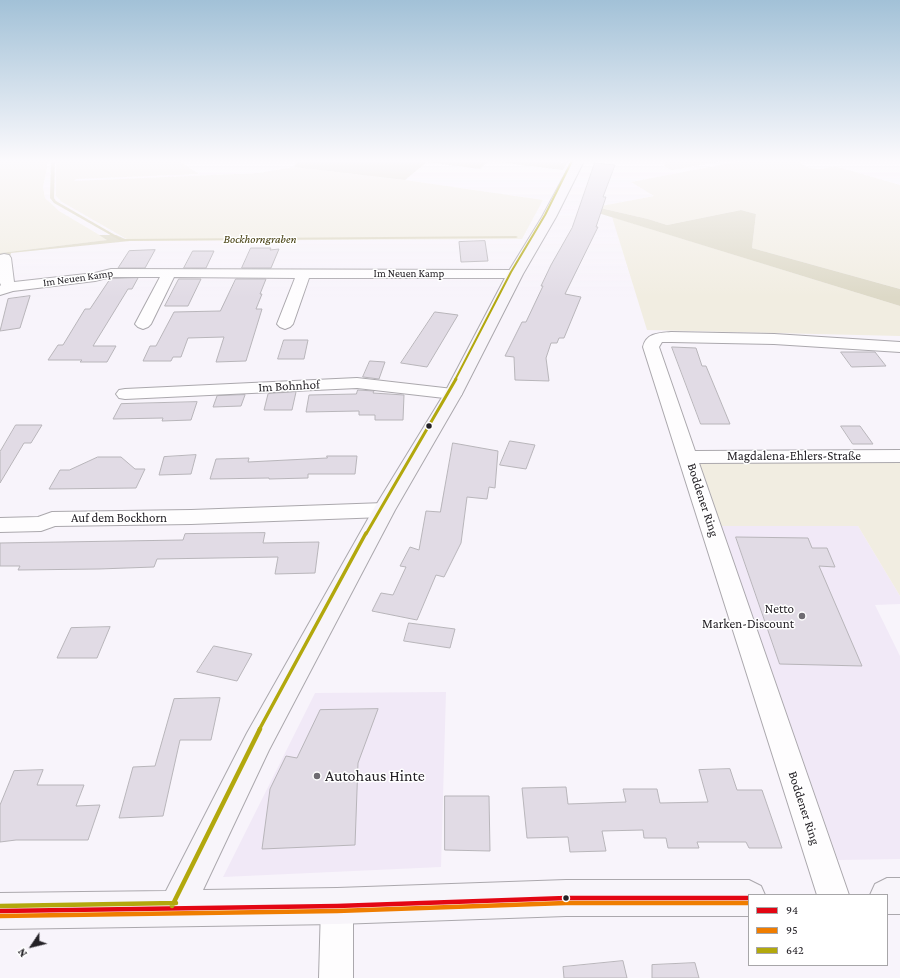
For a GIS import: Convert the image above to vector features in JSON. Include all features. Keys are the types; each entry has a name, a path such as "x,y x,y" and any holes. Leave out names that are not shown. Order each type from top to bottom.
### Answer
{"street":[{"path":"176,908 258,742 384,510 453,394 515,274 555,207"},
{"name":"Im Neuen Kamp","path":"4,258 6,282 5,289 95,277 111,273 515,274"},
{"path":"143,324 170,272"},
{"path":"285,324 304,274"},
{"name":"Boddener Ring","path":"833,894 689,457 651,347 652,342 658,338 671,336 900,347"},
{"name":"Im Bohnhof","path":"126,394 357,383 453,394"},
{"name":"Magdalena-Ehlers-Straße","path":"689,457 900,456"},
{"name":"Auf dem Bockhorn","path":"0,525 41,524 52,518 191,517 384,510"},
{"path":"888,896 900,896"},
{"path":"0,910 337,906 566,898 748,898"},
{"path":"336,978 337,906"}],"shaded area":[{"path":"0,207 54,207 59,211 108,240 0,253"},
{"path":"70,207 539,207 522,239 130,241"},
{"path":"596,207 900,207 900,289 752,248 756,214 741,210 667,225"},
{"path":"596,207 667,225 741,210 756,214 752,248 900,289 900,306 585,209"},
{"path":"612,217 900,306 900,336 647,330"},
{"path":"99,235 116,235 130,241 11,253 10,257 0,258 0,253 107,240"},
{"path":"699,463 900,463 900,596 858,526 721,526"},
{"path":"721,526 858,526 900,596 900,604 875,605 900,656 900,859 838,860"},
{"path":"446,692 441,867 223,877 315,693"}],"building":[{"path":"580,207 603,207 596,227 598,227 565,294 581,297 564,338 559,338 557,343 551,343 546,358 549,381 515,380 514,357 505,356 522,322 526,322 551,265 572,228"},
{"path":"485,241 488,261 461,262 459,242"},
{"path":"251,248 271,248 270,250 279,249 271,268 242,268"},
{"path":"155,250 145,268 118,268 129,251"},
{"path":"193,251 214,251 206,268 184,268"},
{"path":"138,278 132,289 128,289 93,346 116,346 107,362 48,360 58,345 63,345 85,309 90,309 110,279"},
{"path":"179,279 201,279 188,306 165,306"},
{"path":"236,279 266,279 256,309 262,309 246,361 216,362 224,337 188,338 181,357 173,357 171,361 143,361 150,346 156,346 174,312 220,311"},
{"path":"30,296 20,328 0,331 8,299"},
{"path":"435,312 458,315 427,367 401,363"},
{"path":"284,340 308,340 304,359 278,359"},
{"path":"672,347 696,348 702,366 706,366 730,424 701,424"},
{"path":"841,352 875,352 886,366 852,367"},
{"path":"370,361 385,362 379,379 363,377"},
{"path":"358,390 374,391 373,393 404,395 403,420 375,420 375,415 359,415 359,411 306,412 309,395 356,394"},
{"path":"296,392 292,410 264,410 268,394"},
{"path":"245,395 241,406 213,407 217,396"},
{"path":"197,402 191,420 162,421 163,418 113,419 121,404"},
{"path":"16,425 42,425 31,443 24,443 0,483 0,452"},
{"path":"841,426 860,426 873,444 853,444"},
{"path":"510,441 535,445 526,469 500,465"},
{"path":"453,443 498,451 495,488 489,487 487,499 467,497 461,543 444,577 436,575 417,620 372,611 381,593 393,595 406,567 400,566 410,547 419,550 426,511 440,512"},
{"path":"196,455 191,474 159,475 164,457"},
{"path":"327,456 357,456 355,474 308,474 308,478 210,479 216,459 249,458 248,462 327,458"},
{"path":"98,457 121,457 135,469 145,469 136,488 49,489 60,470 69,470"},
{"path":"265,533 263,543 319,542 315,573 275,574 278,557 157,559 154,567 99,569 18,570 20,566 0,566 0,543 183,540 185,534"},
{"name":"Netto Marken-Discount","path":"736,537 808,538 812,548 827,548 835,567 819,566 862,666 780,664"},
{"path":"409,623 455,629 450,648 404,641"},
{"path":"110,627 97,658 57,658 71,628"},
{"path":"214,646 252,654 237,681 197,672"},
{"path":"220,698 211,740 180,740 163,816 119,818 133,767 155,766 174,699"},
{"name":"Autohaus Hinte","path":"378,709 358,763 355,845 262,849 270,789 286,756 297,758 320,710"},
{"path":"730,769 737,790 762,790 782,848 749,848 746,842 697,842 699,848 668,848 666,838 644,838 643,830 602,831 606,851 570,852 568,837 527,838 522,788 566,787 568,804 626,802 623,789 657,789 660,803 708,802 699,770"},
{"path":"43,770 37,785 84,785 76,806 100,805 88,840 16,840 0,842 0,805 14,771"},
{"path":"445,796 489,796 490,851 445,850"},
{"path":"623,961 627,978 564,978 563,967"},
{"path":"695,963 699,978 652,978 652,965"}],"waterway":[{"name":"Bockhorngraben","path":"63,207 121,240 516,237"}],"transit line":[{"name":"642","path":"172,906 254,740 380,508 449,392 511,272 549,207"},
{"name":"94","path":"0,911 337,906 566,898 748,898"},
{"name":"642","path":"0,906 176,903"},
{"name":"95","path":"0,916 337,911 566,903 748,903"}],"place":[{"name":"Netto Marken-Discount","path":"802,616"},
{"name":"Autohaus Hinte","path":"317,776"}]}
